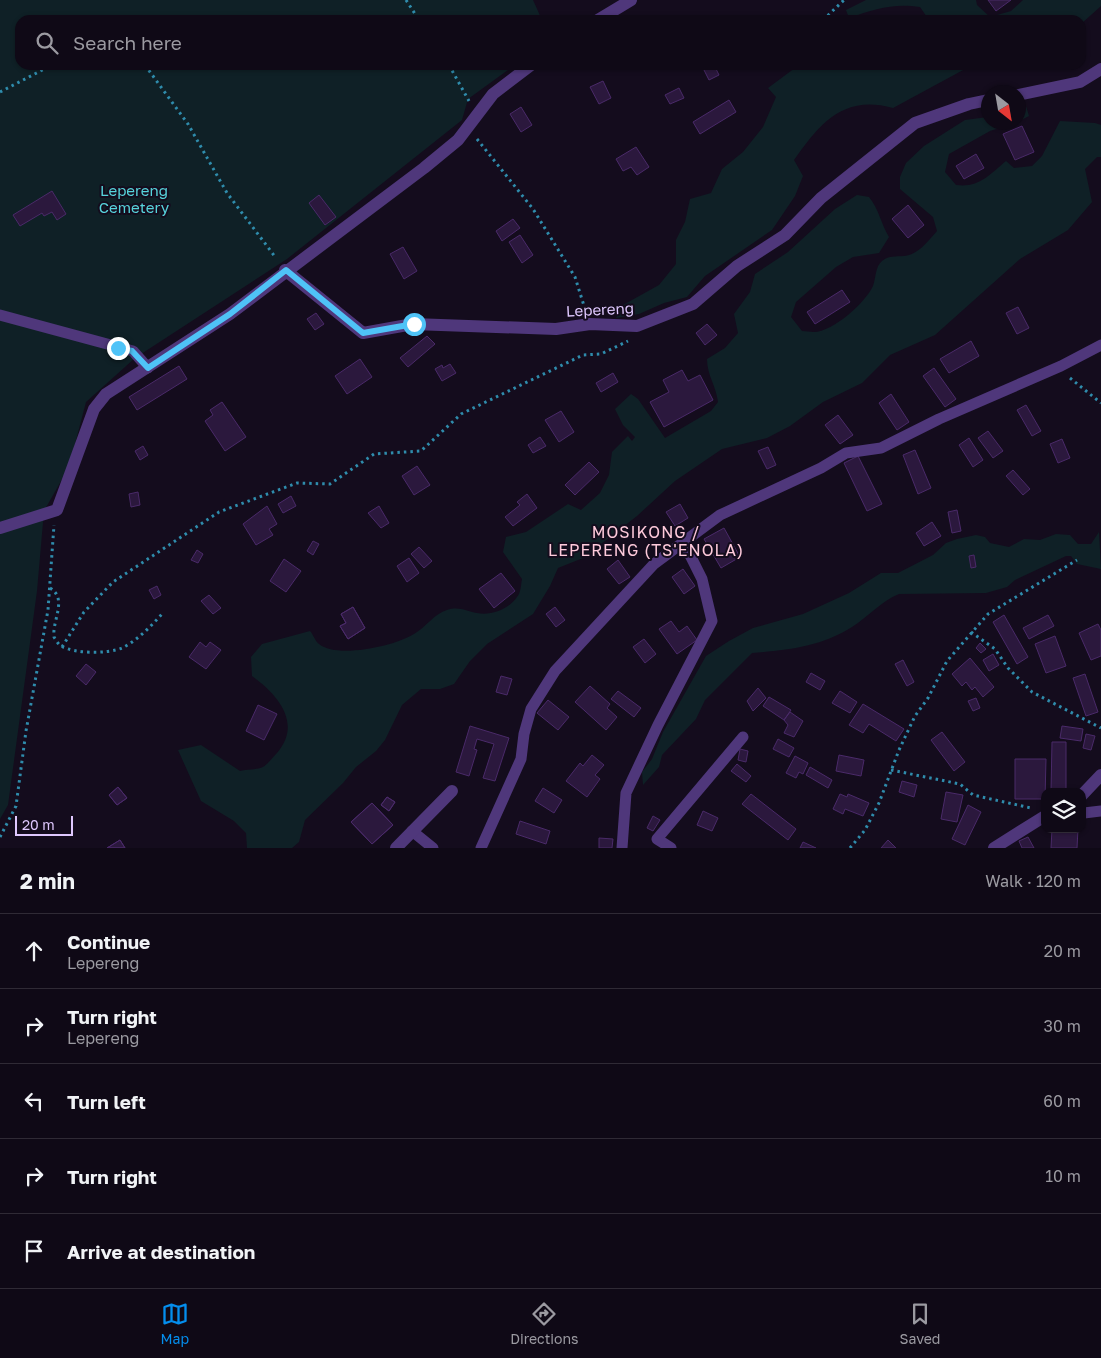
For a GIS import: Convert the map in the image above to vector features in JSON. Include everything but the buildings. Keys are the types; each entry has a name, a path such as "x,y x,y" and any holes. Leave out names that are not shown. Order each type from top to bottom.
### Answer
{"street":[{"path":"606,15 631,0"},
{"path":"1026,93 1080,82 1101,69"},
{"path":"0,528 57,510 94,409 106,394 230,314 424,168 458,140 493,94 524,70"},
{"name":"Lepereng","path":"286,270 363,333 414,324 556,329 590,324 637,326 693,304 737,266 785,235 821,198 915,123 981,101"},
{"path":"1086,791 1101,775"},
{"path":"396,848 452,791"},
{"path":"994,848 1041,813"}],"lane":[{"path":"0,315 132,351 148,368"},
{"path":"481,848 521,759 524,734 531,709 555,671 654,564 720,515 822,468 846,453 882,448 947,414 1060,366 1101,346"},
{"path":"622,848 626,793 658,725 712,621 702,579 683,541"},
{"path":"671,848 657,839 743,737"},
{"path":"1086,813 1101,811"},
{"path":"412,831 433,848"}],"path":[{"path":"406,0 416,15"},
{"path":"828,15 844,0"},
{"path":"0,92 42,70"},
{"path":"148,70 188,124 228,193 286,270"},
{"path":"452,70 477,114"},
{"path":"468,128 532,209 575,277 590,324"},
{"path":"62,647 84,612 113,582 220,512 297,483 330,484 374,454 421,451 461,414 583,355 600,354 618,347 628,341 637,326"},
{"path":"1060,366 1071,380 1101,403"},
{"path":"0,837 16,806 26,731 48,610 57,510"},
{"path":"850,848 864,830 879,803 891,770 915,716 928,698 948,661 988,614 1077,560"},
{"path":"50,588 55,591 59,608 54,637 62,647 78,650 108,651 122,648 146,631 163,613"},
{"path":"971,632 995,649 1008,668 1032,692 1101,728"},
{"path":"891,770 960,784 972,795 1041,813"}],"green space":[{"name":"Lepereng Cemetery","path":"0,0 533,0 540,15 15,15 15,70 508,70 468,99 462,120 287,259 135,358 86,402 69,467 44,511 37,591 8,805 0,819"},
{"path":"866,0 976,0 977,5 988,15 926,15 920,7 910,6 884,8 858,15 848,15 846,10"},
{"path":"1023,0 1101,0 1101,6 1086,20 1086,15 997,15 1011,11"},
{"path":"792,70 963,70 893,108 861,105 835,115 814,134 794,160 803,176 795,196 772,230 705,276 687,297 664,303 639,314 616,318 623,305 659,285 676,264 676,240 685,222 690,199 711,193 722,169 743,152 763,127 776,97 768,88"},
{"path":"1026,106 1029,116 1026,118"},
{"path":"981,118 981,130 993,130 949,154 945,172 956,185 977,182 989,176 1006,161 1014,168 1032,166 1042,156 1060,121 1101,125 1101,157 1097,157 1085,169 1092,202 1068,230 1020,259 935,335 890,355 862,383 823,402 790,426 767,438 722,449 675,481 637,516 583,558 558,568 550,586 533,614 487,644 470,661 454,684 440,689 421,689 402,705 385,740 305,820 299,842 292,848 247,848 246,833 234,821 201,801 178,750 201,745 240,771 263,767 277,753 284,742 288,731 284,710 270,691 252,676 251,657 262,644 310,631 319,644 327,648 352,651 366,649 394,643 405,638 418,631 438,614 447,610 459,609 482,614 505,608 518,595 522,579 503,552 506,537 526,532 568,504 581,510 600,493 609,475 612,452 628,436 632,441 635,437 623,425 615,409 631,394 638,399 665,438 711,411 718,402 708,370 707,359 725,348 738,333 734,314 750,292 755,274 788,252 835,209 857,195 869,197 889,237 879,253 853,257 836,267 796,302 791,317 802,331 813,332 821,331 848,315 869,293 873,286 878,266 882,261 890,257 914,253 937,231 933,217 900,189 900,177 906,163 924,146 965,120"},
{"path":"1099,532 1101,569 1077,564 1071,556 1066,556 1015,580 1007,587 986,593 899,594 886,601 852,627 828,639 791,649 752,653 705,700 696,719 662,755 659,767 643,785 642,772 652,759 663,732 706,656 729,641 753,628 803,614 849,593 881,573 898,573 933,555 946,543 957,539 976,535 985,537 990,543 1009,547 1024,539 1040,540 1056,534 1070,535 1078,544 1091,544"}],"district":[{"name":"MOSIKONG / LEPERENG (TS'ENOLA)","path":"646,541"}],"route":[{"path":"118,348 132,351 148,368 230,314 286,270 363,333 414,324"}]}
